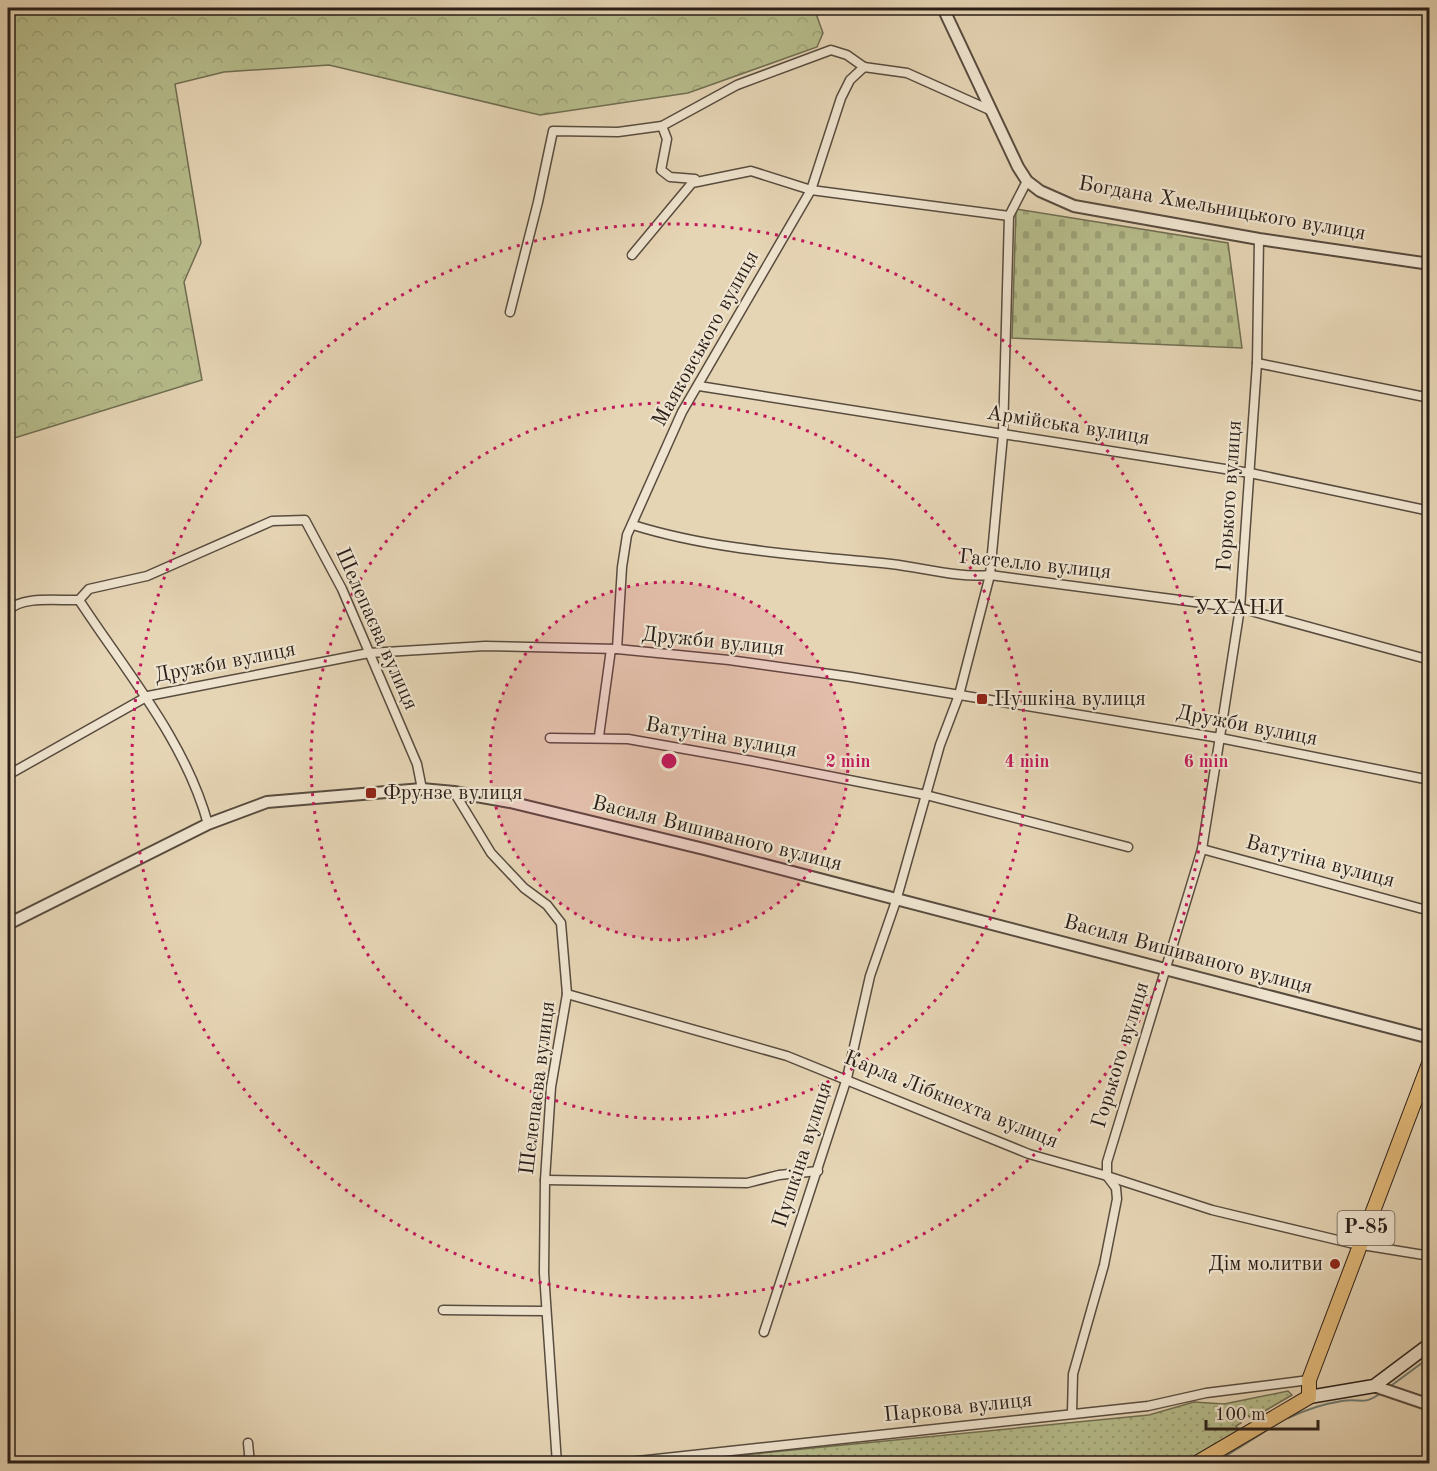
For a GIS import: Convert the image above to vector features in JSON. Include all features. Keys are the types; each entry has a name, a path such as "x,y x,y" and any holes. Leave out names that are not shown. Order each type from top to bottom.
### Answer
{"main road":[{"name":"Р-85","path":"1309,1397 1309,1380 1430,1061"},
{"path":"1195,1464 1309,1397 1374,1386 1430,1344"}],"street":[{"path":"943,8 1027,181"},
{"path":"510,312 538,202 552,131 618,132 662,126 737,85 817,53 831,50 847,55 864,67 907,73 994,112"},
{"name":"Маяковського вулиця","path":"599,736 614,649 627,535 682,412 811,190 841,98 850,80 864,67"},
{"path":"662,126 667,139 661,170 670,177 685,180 751,171 811,190 1009,216"},
{"path":"632,255 692,183 710,178"},
{"name":"Пушкіна вулиця","path":"764,1332 847,1078 870,976 897,901 940,745 959,695 990,575 1003,435 1009,216 1027,181"},
{"name":"Богдана Хмельницького вулиця","path":"1027,181 1040,191 1074,206 1259,238 1430,264"},
{"name":"Горького вулиця","path":"1072,1413 1073,1374 1104,1265 1117,1199 1116,1188 1107,1176 1107,1162 1202,849 1220,738 1240,608 1257,363 1259,238"},
{"path":"1257,363 1430,398"},
{"name":"Армійська вулиця","path":"699,386 1250,472 1430,511"},
{"name":"Шелепаєва вулиця","path":"79,600 90,589 106,583 147,576 273,521 305,520 342,589 417,764 422,789"},
{"name":"Гастелло вулиця","path":"633,525 717,545 914,567 965,578 990,575 1240,608 1430,660"},
{"path":"8,611 12,606 27,602 79,600 110,648 148,696 201,799 208,824"},
{"name":"Дружби вулиця","path":"8,775 148,696 369,653 485,646 614,649 729,660 1220,738 1430,780"},
{"name":"Ватутіна вулиця","path":"550,738 599,736 752,761 926,795 1128,847"},
{"name":"Василя Вишиваного вулиця","path":"8,924 208,824 267,802 422,789 510,802 704,849 1430,1038"},
{"name":"Шелепаєва вулиця","path":"454,792 491,853 524,888 547,905 561,923 567,994 552,1087 544,1180 545,1311 557,1464"},
{"name":"Ватутіна вулиця","path":"1202,849 1430,910"},
{"name":"Карла Лібкнехта вулиця","path":"567,994 646,1018 735,1040 847,1078 884,1097 1029,1154 1212,1210 1360,1244 1430,1256"},
{"path":"544,1180 747,1183 779,1175 818,1171"},
{"path":"443,1310 545,1311"},
{"name":"Паркова вулиця","path":"610,1464 1148,1406 1206,1394 1309,1380"},
{"path":"1374,1386 1430,1405"},
{"path":"248,1443 250,1464"}],"green space":[{"path":"8,8 814,8 823,33 817,47 688,93 540,115 329,65 224,72 175,84 201,243 184,282 202,380 8,440"},
{"path":"1016,209 1228,243 1242,348 1012,338"},
{"path":"1288,1391 1292,1395 1251,1419 1247,1414 1239,1418 1241,1423 1236,1426 1240,1433 1189,1463 651,1464 1149,1415 1194,1402 1224,1404"}],"waterway":[{"path":"1388,1388 1430,1357"},
{"path":"1288,1418 1321,1406 1348,1400 1366,1400 1381,1393"},
{"path":"1213,1464 1280,1422"}],"place":[{"name":"Пушкіна вулиця","path":"982,699"},
{"name":"Фрунзе вулиця","path":"371,793"},
{"name":"Дім молитви","path":"1335,1264"}],"district":[{"name":"УХАНИ","path":"1240,608"}]}
